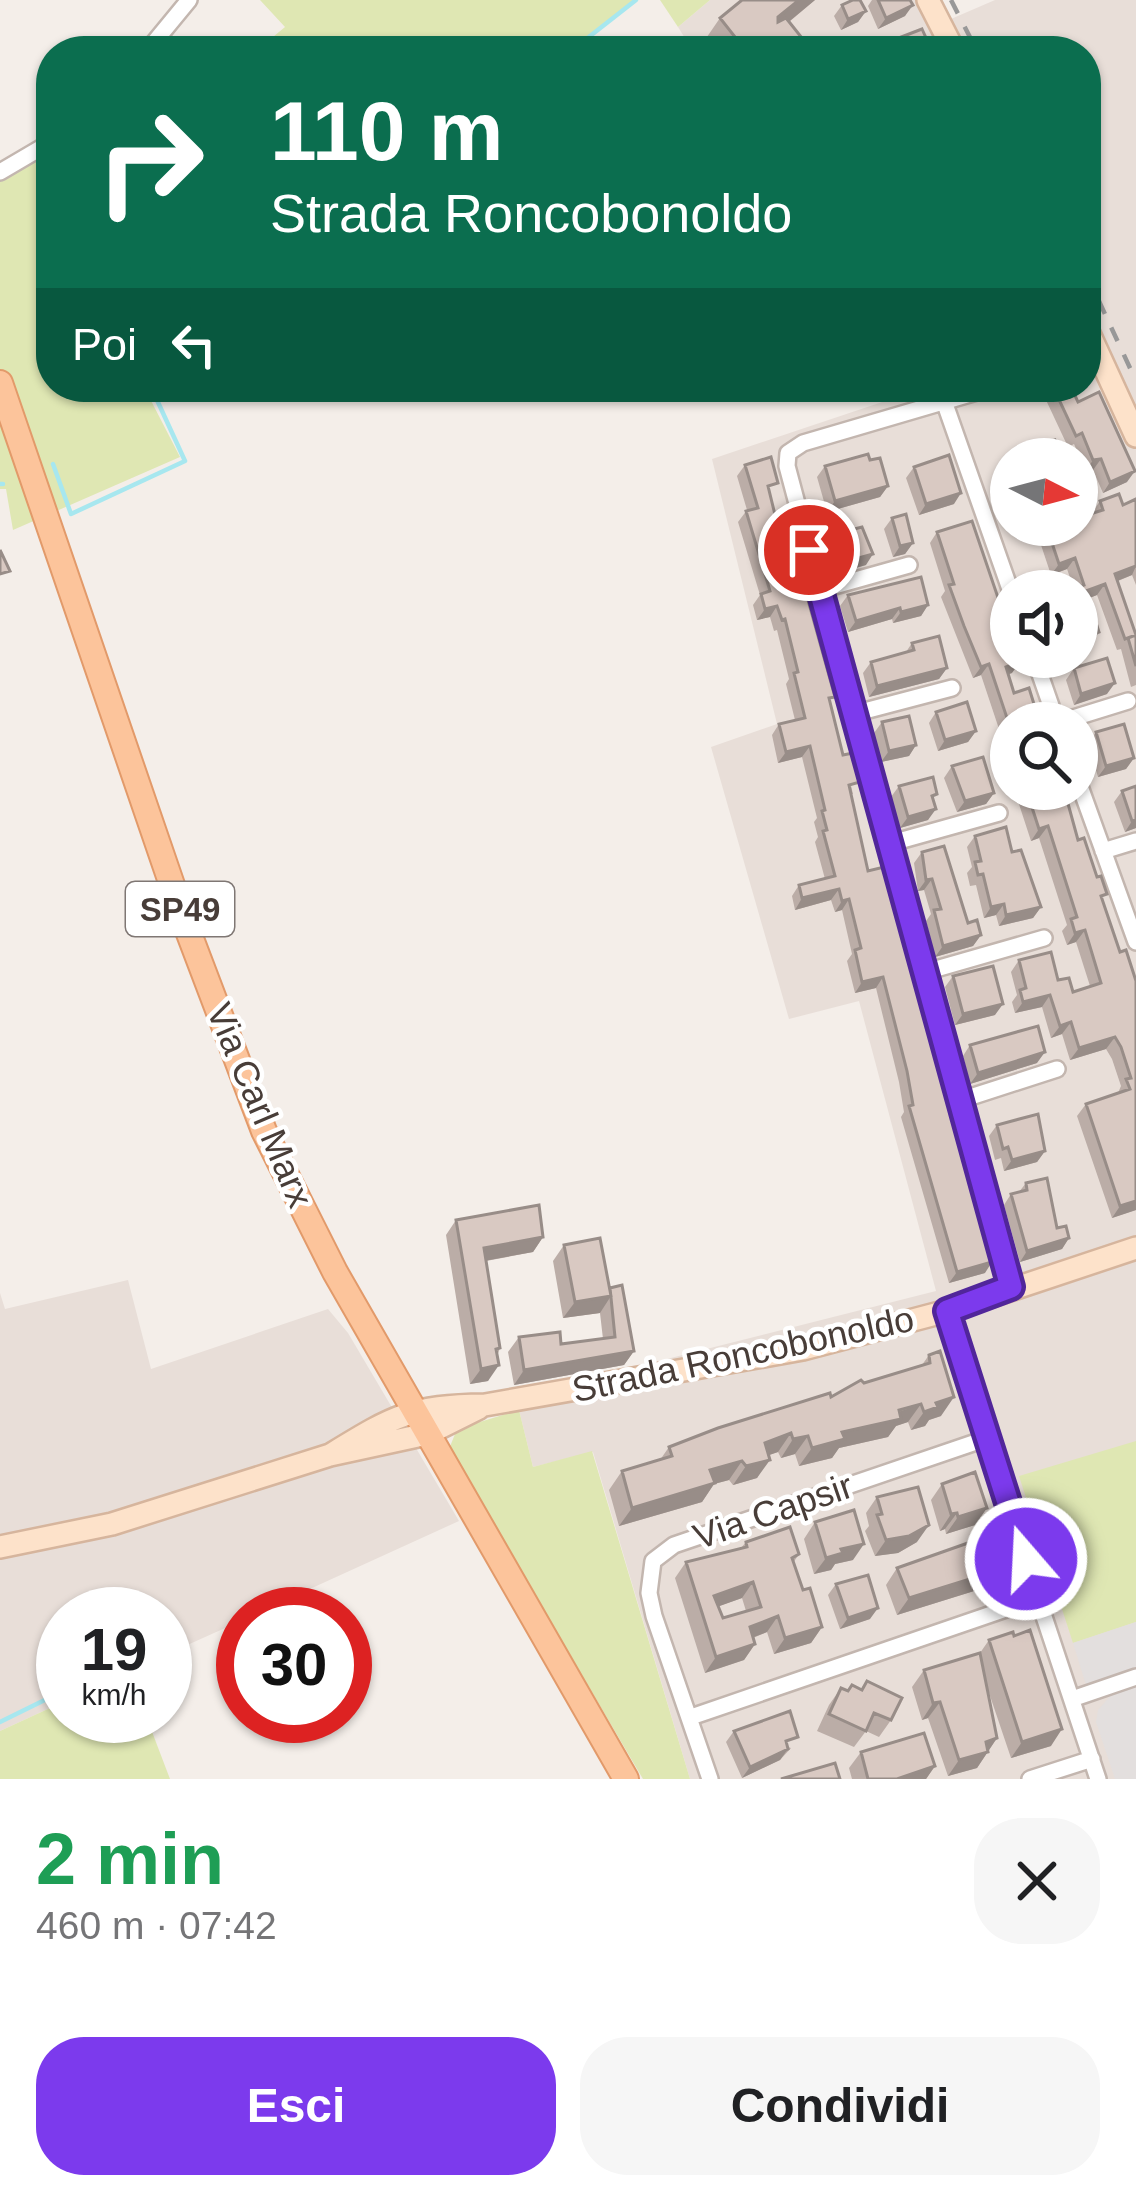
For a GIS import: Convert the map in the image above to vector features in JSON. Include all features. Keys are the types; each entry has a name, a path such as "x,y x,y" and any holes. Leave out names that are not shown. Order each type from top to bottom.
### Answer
{"main road":[{"name":"Via Carl Marx","path":"0,383 185,922 265,1131 334,1272 626,1779"}],"street":[{"path":"159,36 189,0"},
{"path":"928,0 946,36"},
{"path":"0,172 36,151"},
{"path":"1101,370 1136,436"},
{"path":"951,402 803,443 788,453 788,471 1011,1287"},
{"path":"945,404 1003,570"},
{"path":"820,590 909,565"},
{"path":"853,714 952,688"},
{"path":"1098,710 1128,701"},
{"path":"1088,810 1136,942"},
{"path":"888,844 999,813"},
{"path":"1103,851 1136,841"},
{"path":"922,973 1044,938"},
{"path":"958,1100 1058,1069"},
{"name":"Strada Roncobonoldo","path":"330,1455 390,1419 414,1411 485,1406 803,1349 947,1311 1136,1248"},
{"path":"947,1311 1098,1779"},
{"name":"Strada Roncobonoldo","path":"0,1546 112,1524 330,1455 427,1434 485,1406"},
{"name":"Via Capsir","path":"691,1717 649,1593 650,1569 660,1554 674,1545 985,1439"},
{"path":"710,1779 691,1717 1039,1598"},
{"path":"1072,1699 1136,1677"},
{"path":"1030,1779 1092,1759"}],"shaded area":[{"path":"710,0 932,0 944,22 995,0 1136,0 1136,1779 690,1779 593,1452 533,1467 519,1410 499,1395 639,1366 936,1291 859,1001 789,1019 711,747 777,724 712,459 882,402 1101,402 1101,36 684,36 678,27"},
{"path":"128,1280 151,1369 328,1309 348,1333 459,1521 314,1587 216,1587 216,1632 192,1643 192,1587 36,1587 36,1714 0,1731 0,1293 5,1309"},
{"path":"1136,1622 1136,1668 1086,1685 1073,1643"},
{"path":"1136,1687 1136,1779 1115,1779 1096,1722 1098,1710 1112,1694"}],"green space":[{"path":"260,0 634,0 589,36 274,36 285,27"},
{"path":"660,0 710,0 678,27"},
{"path":"36,146 36,402 152,402 180,457 13,530 6,489 0,489 0,165"},
{"path":"519,1410 533,1467 592,1451 690,1779 643,1779 449,1449 457,1429"},
{"path":"1136,1441 1136,1622 1073,1643 1019,1476"},
{"path":"36,1714 36,1743 156,1743 170,1779 0,1779 0,1731"}],"building":[{"path":"742,0 799,0 778,22 786,18 800,36 734,36 720,18"},
{"path":"860,0 866,11 848,19 842,5"},
{"path":"878,0 910,0 913,5 886,18"},
{"path":"1101,396 1135,471 1110,482 1098,459 1098,438 1084,438 1082,433 1076,436 1060,402 1101,402"},
{"path":"868,454 870,460 880,458 888,486 835,501 825,466"},
{"path":"949,455 961,493 926,504 914,467"},
{"path":"771,457 778,483 768,486 777,523 786,521 835,697 829,698 843,755 853,753 860,782 849,785 868,871 884,867 992,1262 957,1272 909,1106 913,1105 907,1071 883,977 862,982 855,950 861,948 849,899 842,901 839,889 802,898 799,885 835,876 810,746 786,752 779,724 805,718 794,673 798,672 785,619 777,606 765,609 761,594 770,591 746,511 758,508 745,465"},
{"path":"1119,494 1123,505 1136,499 1136,566 1115,574 1136,635 1125,639 1105,584 1098,587 1098,570 1079,570 1075,558 1059,564 1053,546 1098,546 1100,501"},
{"path":"906,514 913,543 900,546 892,518"},
{"path":"972,521 990,574 990,667 981,667 964,626 937,532"},
{"path":"862,527 873,554 837,564 830,535"},
{"path":"0,550 10,571 0,574"},
{"path":"921,577 928,605 856,621 848,595"},
{"path":"1136,635 1136,666 1128,638"},
{"path":"939,636 947,668 877,686 871,662 914,650 912,643"},
{"path":"1107,658 1115,683 1081,694 1077,678 1098,678 1098,661"},
{"path":"994,678 1009,678 1014,693 1029,688 1033,702 1002,702"},
{"path":"967,702 976,731 945,740 936,712"},
{"path":"909,716 916,745 889,751 882,722"},
{"path":"1124,724 1134,758 1106,766 1098,731"},
{"path":"983,757 990,794 965,801 952,766"},
{"path":"933,777 936,809 908,817 899,786"},
{"path":"1136,786 1136,820 1132,821 1122,791"},
{"path":"1033,810 1070,810 1078,840 1084,838 1097,877 1101,876 1107,894 1101,896 1120,952 1126,950 1136,981 1136,1201 1120,1206 1086,1104 1130,1089 1121,1047 1115,1037 1079,1048 1071,1022 1060,1026 1050,995 1023,1002 1020,990 1026,988 1019,960 1051,952 1058,980 1069,978 1073,992 1101,983 1085,930 1075,933 1071,919 1077,917 1048,826 1039,829"},
{"path":"1006,827 1012,852 1021,850 1041,907 1006,915 1004,904 991,907 983,874 978,875 975,862 981,861 975,836"},
{"path":"944,846 968,923 977,920 981,935 943,946 934,910 941,909 932,879 926,880 922,852"},
{"path":"993,966 1003,1004 963,1014 953,976"},
{"path":"1038,1026 1045,1052 978,1073 970,1045"},
{"path":"1038,1114 1045,1151 1012,1160 1008,1147 1003,1149 997,1125"},
{"path":"1047,1178 1057,1228 1066,1226 1069,1238 1027,1251 1011,1194 1027,1190 1026,1183"},
{"path":"539,1205 543,1237 484,1248 500,1348 496,1349 499,1365 481,1369 456,1220"},
{"path":"600,1238 611,1296 575,1302 564,1245"},
{"path":"622,1285 634,1351 524,1370 519,1337 560,1332 561,1344 615,1337 610,1288"},
{"path":"940,1351 954,1397 936,1403 938,1407 924,1412 921,1404 899,1410 901,1419 842,1432 845,1439 812,1448 808,1436 793,1439 791,1433 765,1443 770,1460 746,1466 742,1461 710,1470 715,1483 632,1508 622,1471 672,1456 669,1447 830,1393 831,1397 861,1380 864,1383 930,1363 929,1355"},
{"path":"975,1472 987,1508 958,1517 951,1514 942,1484"},
{"path":"918,1487 929,1525 909,1536 886,1540 877,1515 882,1514 877,1497"},
{"path":"854,1510 864,1544 826,1558 815,1522"},
{"path":"790,1527 799,1554 792,1558 803,1590 810,1588 822,1627 785,1638 778,1616 750,1627 755,1644 716,1657 686,1562 747,1547 746,1542","holes":["753,1582 761,1607 723,1618 714,1596"]},
{"path":"985,1537 987,1542 999,1540 1006,1565 909,1598 897,1568"},
{"path":"868,1575 878,1608 848,1618 836,1584"},
{"path":"1030,1630 1062,1729 1022,1742 989,1640"},
{"path":"980,1653 997,1738 986,1742 988,1752 959,1760 924,1670"},
{"path":"867,1681 902,1698 891,1720 874,1713 866,1731 829,1714 841,1688 848,1691 852,1685 862,1690"},
{"path":"790,1711 798,1737 786,1741 788,1749 750,1767 734,1731"},
{"path":"924,1733 935,1766 897,1779 868,1779 861,1752"},
{"path":"835,1763 840,1779 781,1779"}],"waterway":[{"path":"590,36 636,0"},
{"path":"53,464 71,514 185,461 158,402"},
{"path":"0,1722 36,1704"}],"railway":[{"path":"951,0 969,36"},
{"path":"1101,305 1136,381"}],"route":[{"path":"809,550 1011,1287 947,1311 1026,1559"}]}
